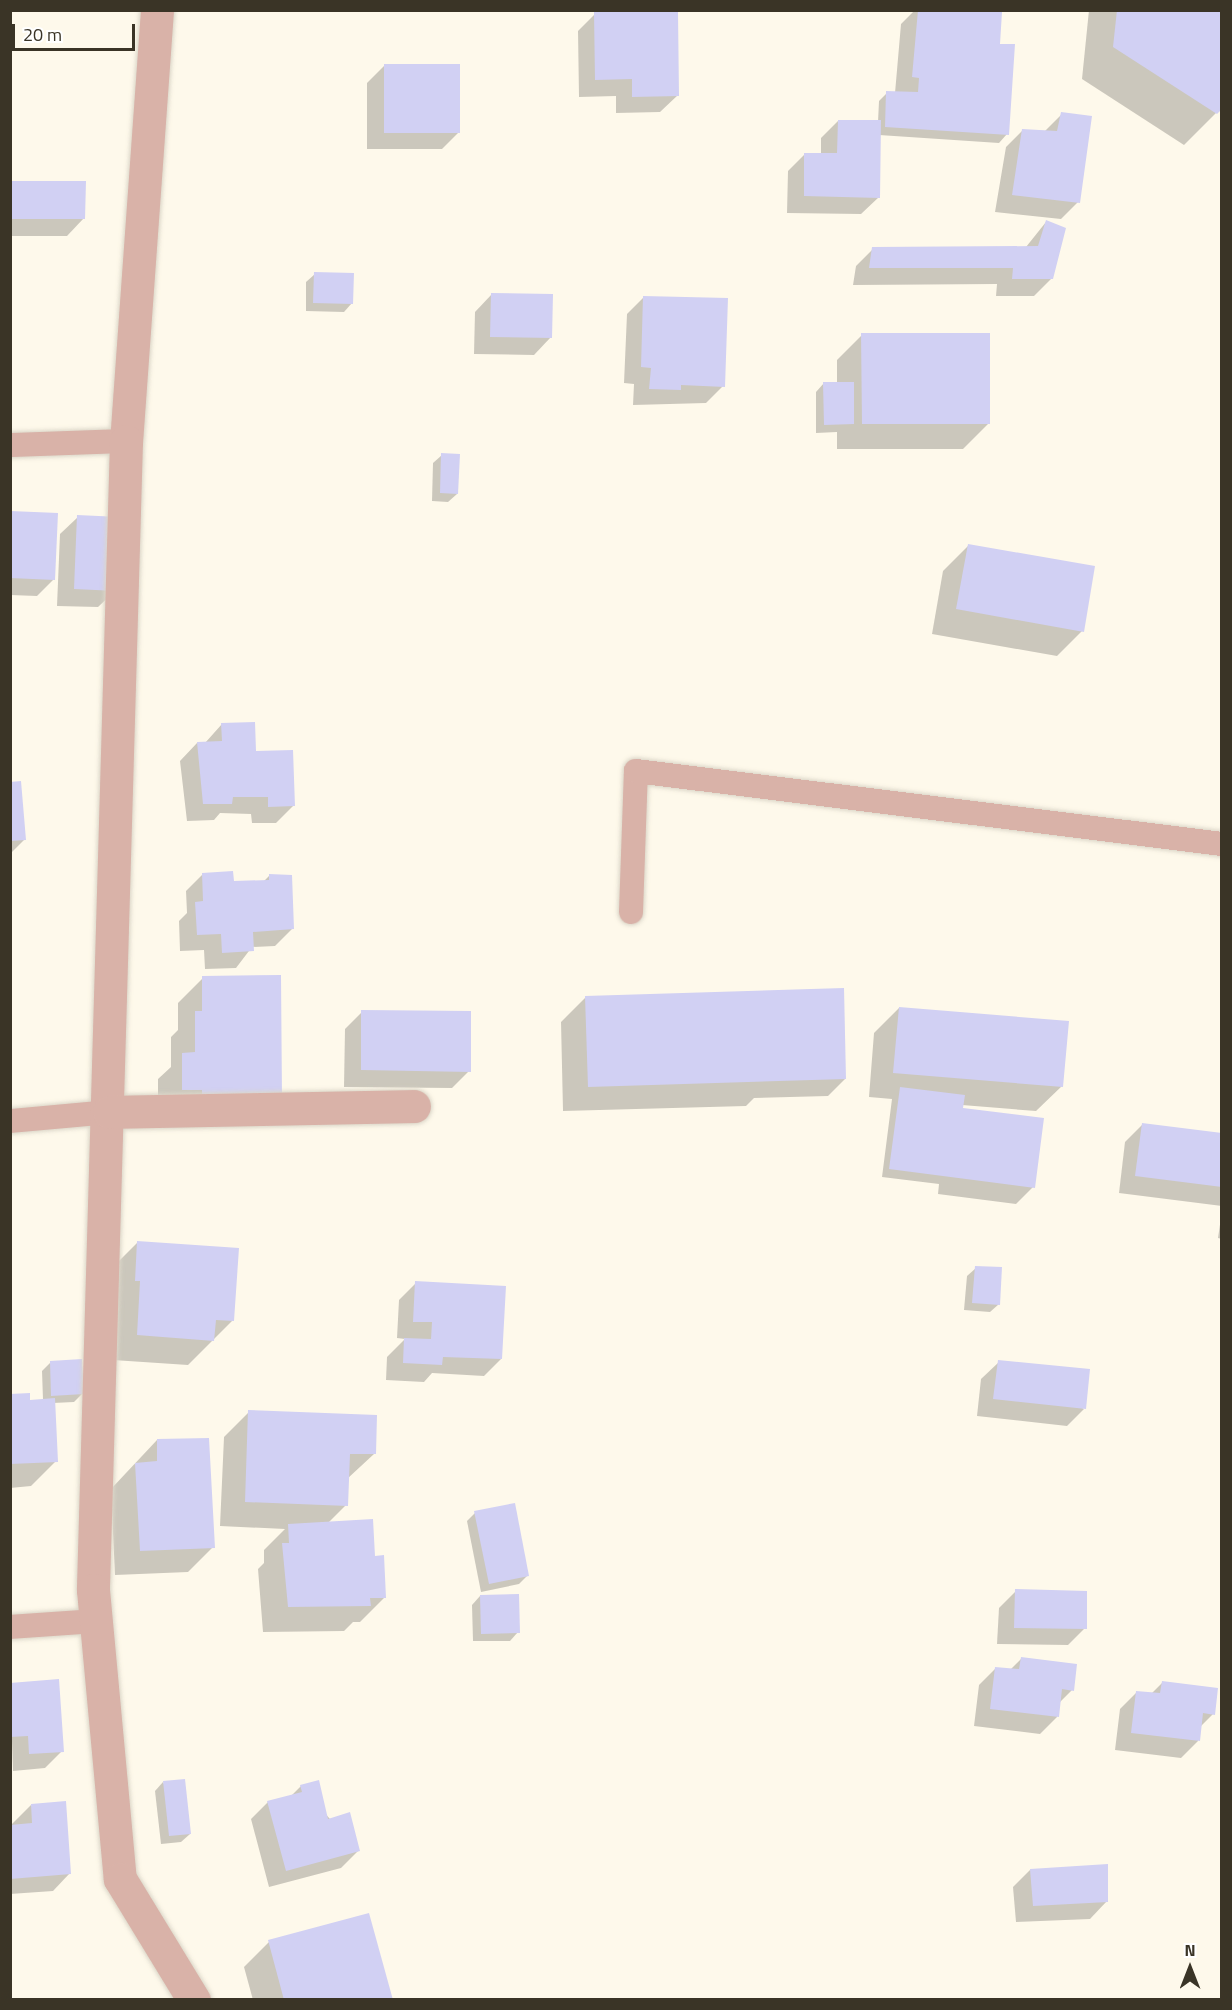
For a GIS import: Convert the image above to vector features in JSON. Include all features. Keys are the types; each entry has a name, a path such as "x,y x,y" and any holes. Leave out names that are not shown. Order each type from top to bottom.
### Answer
{"street":[{"path":"157,10 126,441 109,1112 93,1590 120,1879 194,2000"},
{"path":"109,1112 414,1106"}],"lane":[{"path":"10,444 126,441"},
{"path":"631,912 636,771 1221,844"},
{"path":"10,1120 109,1112"},
{"path":"10,1627 95,1622"}],"building":[{"path":"918,10 1002,12 1000,44 1015,44 1009,135 885,127 886,91 918,92 919,78 912,77"},
{"path":"1117,10 1222,10 1222,109 1217,114 1113,47"},
{"path":"594,12 678,12 679,96 632,97 632,79 595,80"},
{"path":"384,64 460,64 460,133 384,133"},
{"path":"1061,112 1092,116 1080,203 1012,195 1022,129 1057,131"},
{"path":"838,120 881,120 880,198 804,196 804,153 837,153"},
{"path":"11,181 86,181 85,219 11,219"},
{"path":"1046,220 1066,228 1053,279 1012,279 1013,268 869,268 872,247 1038,246"},
{"path":"314,272 354,273 353,304 313,303"},
{"path":"491,293 553,294 552,338 490,337"},
{"path":"643,296 728,298 725,387 681,385 681,390 649,389 651,368 641,367"},
{"path":"861,333 990,333 990,424 862,424"},
{"path":"823,382 854,382 854,424 824,425"},
{"path":"441,453 460,454 458,494 440,493"},
{"path":"10,511 58,513 55,580 10,578"},
{"path":"77,515 120,517 117,591 74,589"},
{"path":"968,544 1095,566 1084,632 956,609"},
{"path":"255,722 256,751 293,750 295,806 268,807 268,797 233,797 232,804 203,804 197,742 222,741 221,723"},
{"path":"21,781 26,840 10,841 10,782"},
{"path":"233,871 234,881 269,880 269,874 292,875 294,929 253,932 254,951 222,953 221,934 197,935 195,902 203,901 202,873"},
{"path":"281,975 282,1099 202,1099 202,1090 182,1090 182,1053 195,1052 195,1011 202,1011 202,976"},
{"path":"844,988 846,1079 588,1087 585,996"},
{"path":"899,1007 1069,1021 1063,1087 893,1073"},
{"path":"361,1010 471,1011 471,1072 361,1070"},
{"path":"900,1087 965,1095 963,1108 1044,1118 1035,1188 889,1169"},
{"path":"1142,1123 1222,1133 1222,1187 1135,1176"},
{"path":"137,1241 239,1248 234,1321 216,1320 214,1341 137,1335 140,1281 135,1281"},
{"path":"975,1266 1002,1267 1000,1305 972,1303"},
{"path":"415,1281 506,1286 502,1359 443,1357 442,1365 403,1363 404,1338 431,1339 432,1322 413,1322"},
{"path":"82,1359 84,1394 51,1396 50,1361"},
{"path":"998,1360 1090,1369 1086,1409 993,1399"},
{"path":"30,1393 30,1400 55,1398 58,1462 10,1464 10,1394"},
{"path":"248,1410 377,1415 376,1454 350,1454 348,1506 245,1502"},
{"path":"209,1438 215,1548 140,1551 135,1463 157,1461 157,1439"},
{"path":"515,1503 529,1576 489,1584 474,1511"},
{"path":"373,1519 375,1556 384,1555 386,1598 370,1598 371,1606 288,1607 282,1543 289,1543 288,1524"},
{"path":"1015,1589 1087,1591 1087,1629 1014,1628"},
{"path":"519,1594 520,1633 481,1634 480,1595"},
{"path":"1021,1657 1077,1664 1074,1691 1062,1689 1059,1717 990,1709 995,1667 1019,1669"},
{"path":"59,1679 64,1752 29,1754 28,1736 10,1737 10,1683"},
{"path":"1162,1681 1218,1688 1215,1715 1203,1713 1200,1741 1131,1733 1136,1691 1160,1693"},
{"path":"185,1779 191,1834 169,1836 163,1781"},
{"path":"319,1780 328,1819 350,1812 360,1851 286,1871 267,1801 302,1792 300,1785"},
{"path":"66,1801 71,1874 10,1879 10,1825 32,1823 31,1804"},
{"path":"1108,1864 1108,1902 1033,1906 1030,1869"},
{"path":"369,1913 393,2000 284,2000 268,1940"}]}
